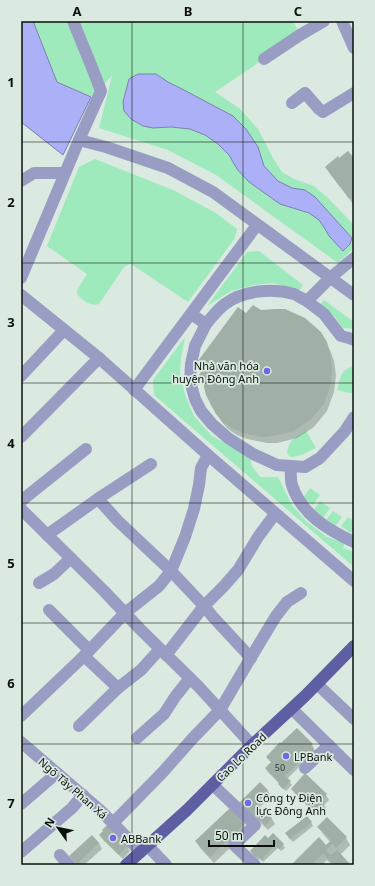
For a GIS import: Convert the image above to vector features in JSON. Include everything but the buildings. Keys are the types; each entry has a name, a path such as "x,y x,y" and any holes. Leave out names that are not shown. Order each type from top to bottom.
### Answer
{"main road":[{"name":"Cao Lo Road","path":"126,865 187,810 252,745 292,709 354,646"}],"street":[{"path":"21,278 101,91 73,21"},
{"path":"264,59 324,21"},
{"path":"342,21 354,46"},
{"path":"292,103 305,93 323,112 354,93"},
{"path":"79,140 106,146 168,168 213,192 354,295"},
{"path":"21,181 34,173 65,173"},
{"path":"134,390 257,225"},
{"path":"307,301 330,278 354,258"},
{"path":"354,340 341,336 324,314 295,294 277,291 255,291 235,298 225,304 206,324 195,346 191,364 190,381 194,399 201,411 212,424 228,438 253,454 277,465 305,467 320,458 350,434 354,417"},
{"path":"21,295 99,358 275,514 354,581"},
{"path":"191,314 206,324"},
{"path":"21,376 64,330"},
{"path":"21,437 99,358"},
{"path":"21,501 86,449"},
{"path":"21,716 86,653 124,613 159,586 171,571 185,537 194,509 201,468 208,455"},
{"path":"47,535 151,464"},
{"path":"291,466 292,484 302,505 309,514 341,536 354,542"},
{"path":"98,499 118,521 171,571 251,658"},
{"path":"22,514 47,535 104,591 140,630 190,678 252,745"},
{"path":"79,726 118,688 163,652 238,570 258,537 275,514"},
{"path":"39,583 54,574 71,558"},
{"path":"113,823 162,773 220,710 276,616 287,602 301,593"},
{"path":"49,610 118,688"},
{"path":"137,738 164,714 190,678"},
{"path":"317,684 354,719"},
{"path":"292,709 354,770"},
{"name":"Ngõ Tây Phan Xá","path":"21,742 113,823 166,865"},
{"path":"305,768 329,745"},
{"path":"21,804 57,773"},
{"path":"213,785 255,825 234,845 254,865"},
{"path":"21,852 72,808 83,795"},
{"path":"60,855 69,865"}],"green space":[{"path":"33,21 293,21 300,35 215,92 239,108 258,129 282,172 294,179 314,186 354,225 354,248 338,263 216,175 168,150 99,128 112,76 91,97 57,82"},
{"path":"95,159 173,190 216,213 237,229 235,238 188,302 130,264 124,267 99,304 90,304 84,301 77,294 77,290 87,274 47,246 79,167"},
{"path":"259,251 303,285 299,291 273,283 254,285 231,291 207,306 247,252"},
{"path":"324,300 354,322 354,329 343,328 334,316 321,304"},
{"path":"185,337 180,372 185,395 194,416 212,436 232,447 248,453 252,466 260,477 278,477 292,505 306,521 327,537 345,543 343,548 354,552 354,567 154,395 153,380"},
{"path":"354,366 354,394 337,390 343,373"},
{"path":"306,431 316,448 307,453 290,457 287,453 289,445 296,437"},
{"path":"310,488 320,495 313,505 303,498"},
{"path":"320,501 330,508 323,518 313,511"},
{"path":"333,511 342,517 335,527 326,520"},
{"path":"348,517 354,521 354,529 351,533 341,526"}],"water":[{"path":"21,21 33,21 57,82 91,97 63,155 21,122"},
{"path":"138,74 156,74 168,82 233,116 246,129 258,147 264,166 278,181 292,188 305,190 315,197 352,238 350,244 343,251 329,236 319,220 309,213 280,204 249,182 237,169 229,155 218,144 205,135 190,129 171,127 153,128 143,126 131,119 124,111 123,102 129,79"}],"place":[{"name":"Nhà văn hóa huyện Đông Anh","path":"267,371"},
{"name":"LPBank","path":"286,756"},
{"name":"Công ty Điện lực Đông Anh","path":"248,803"},
{"name":"ABBank","path":"113,838"}]}
